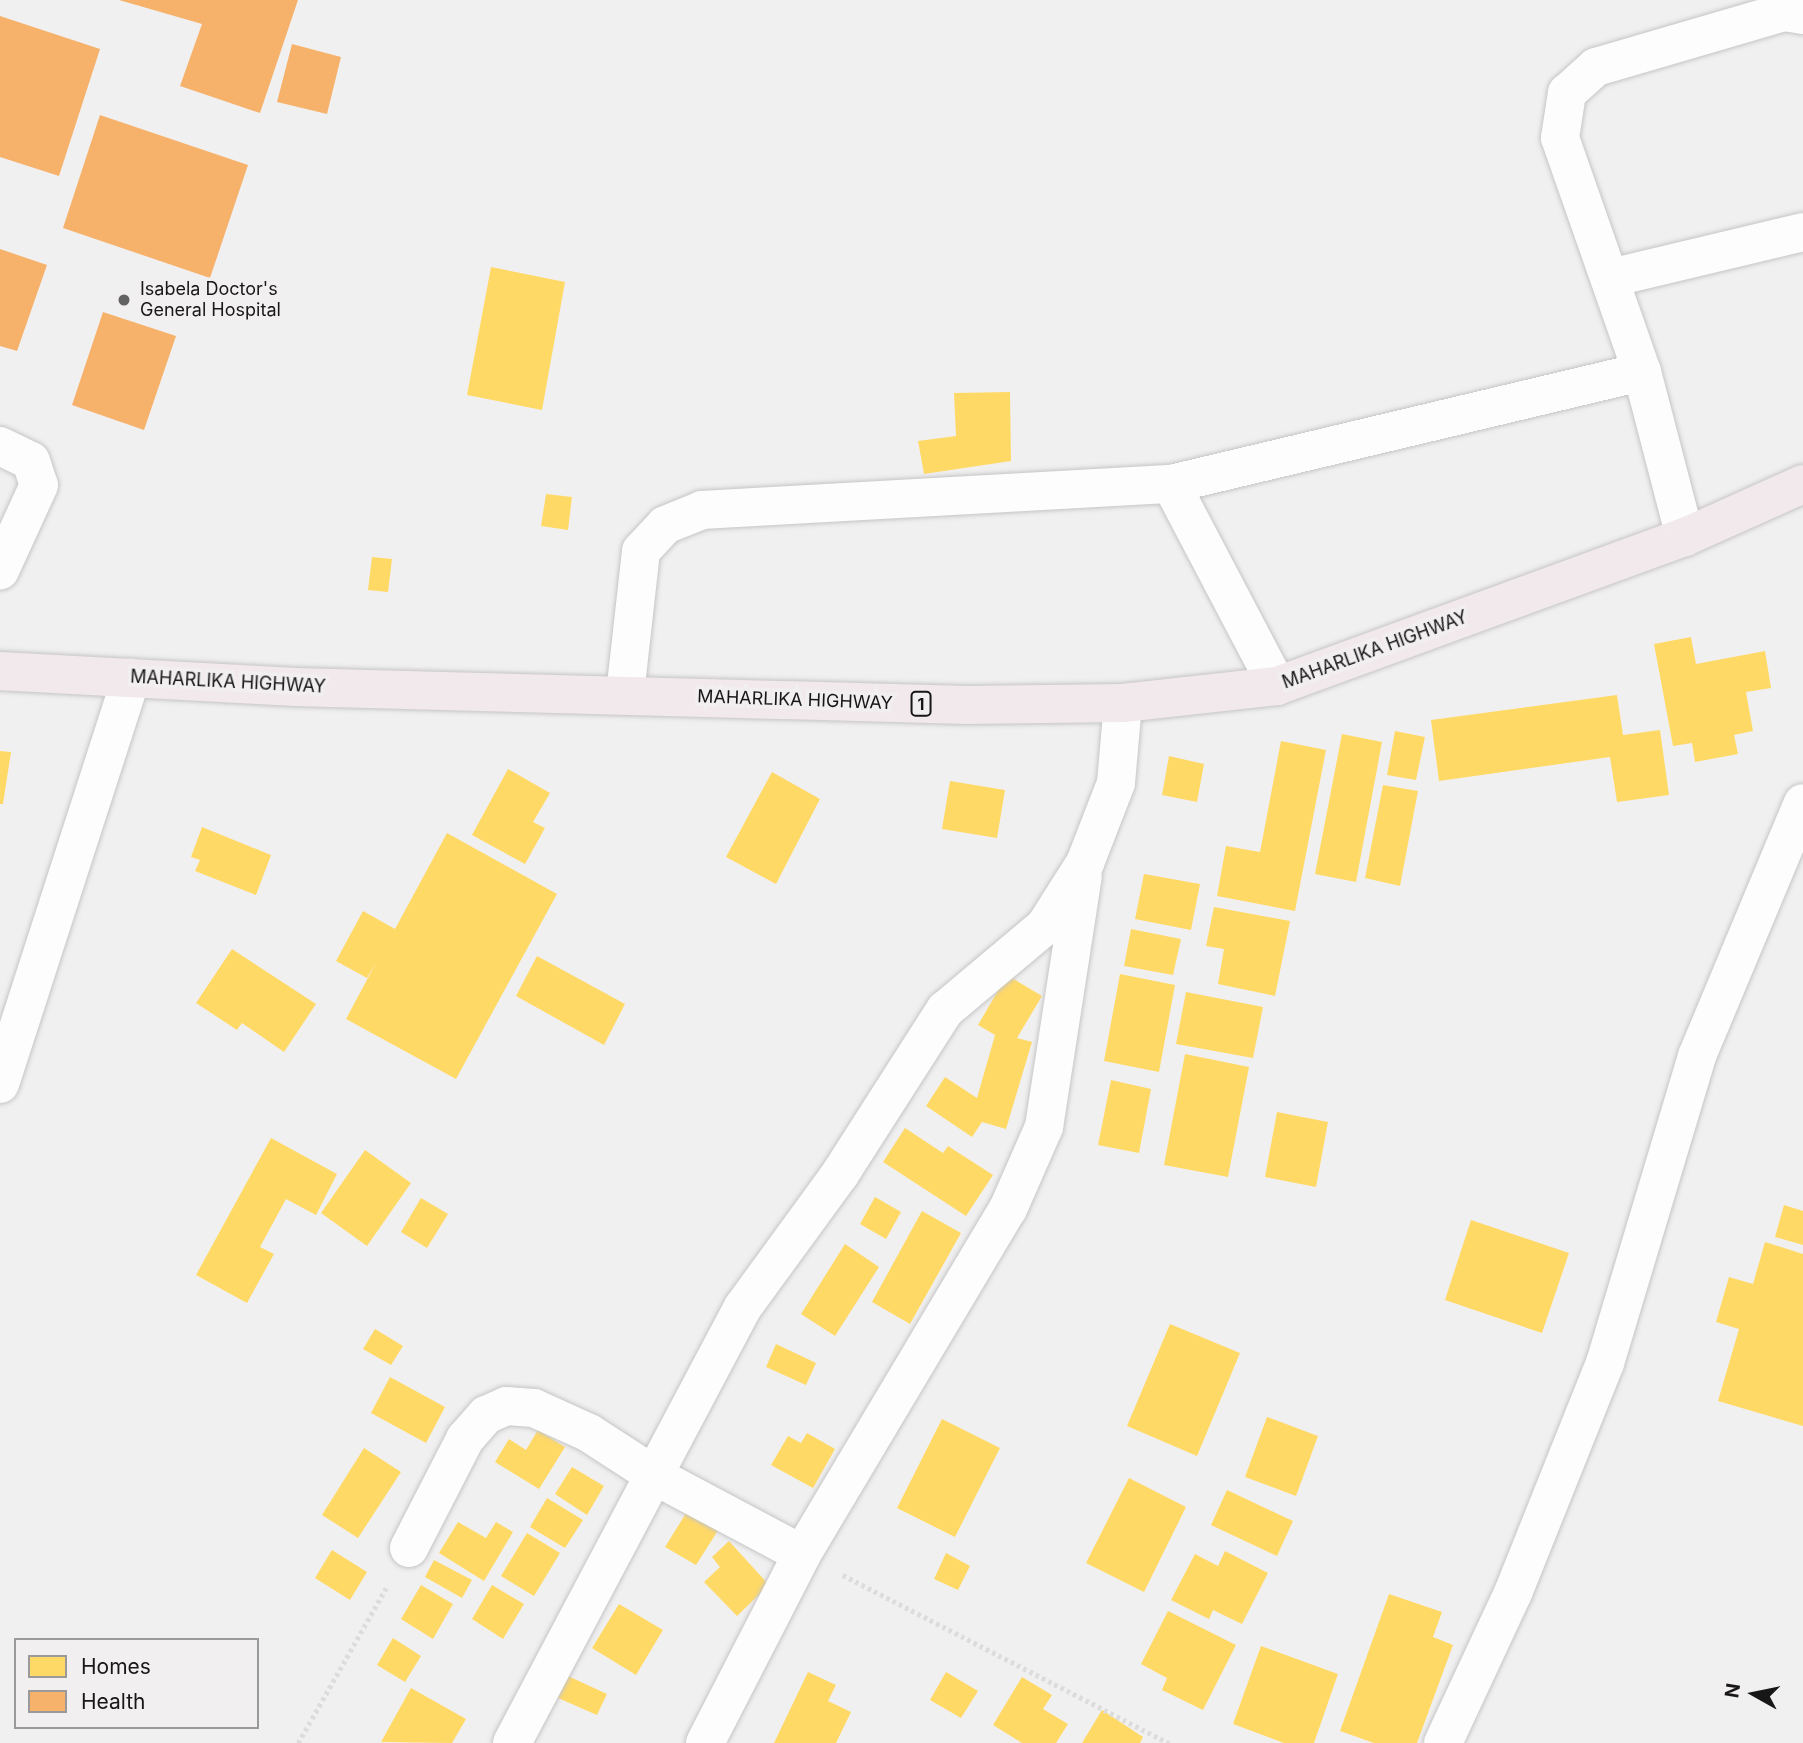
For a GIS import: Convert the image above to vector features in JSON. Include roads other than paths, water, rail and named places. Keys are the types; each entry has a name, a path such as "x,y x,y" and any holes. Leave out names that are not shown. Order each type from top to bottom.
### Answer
{"highway":[{"name":"MAHARLIKA HIGHWAY","path":"0,671 131,678 967,705 1123,703 1277,686 1685,537 1803,484"}],"street":[{"path":"1685,537 1642,372 1560,138 1567,93 1596,67 1784,12 1803,15"},
{"path":"1610,278 1803,232"},
{"path":"625,694 641,551 665,525 702,510 1171,484 1642,372"},
{"path":"0,446 30,461 39,485 0,570"},
{"path":"1171,484 1277,686"},
{"path":"0,1084 131,678"},
{"path":"512,1743 657,1477 743,1307 840,1174 945,1010 1045,926 1085,863 1116,783 1123,703"},
{"path":"1443,1743 1513,1593 1605,1363 1697,1056 1803,803"},
{"path":"705,1743 802,1554 1008,1209 1044,1127 1085,863"},
{"path":"410,1548 465,1438 486,1415 506,1406 534,1408 589,1433 657,1477 802,1554"}],"place":[{"name":"Isabela Doctor's General Hospital","path":"124,300"}]}
